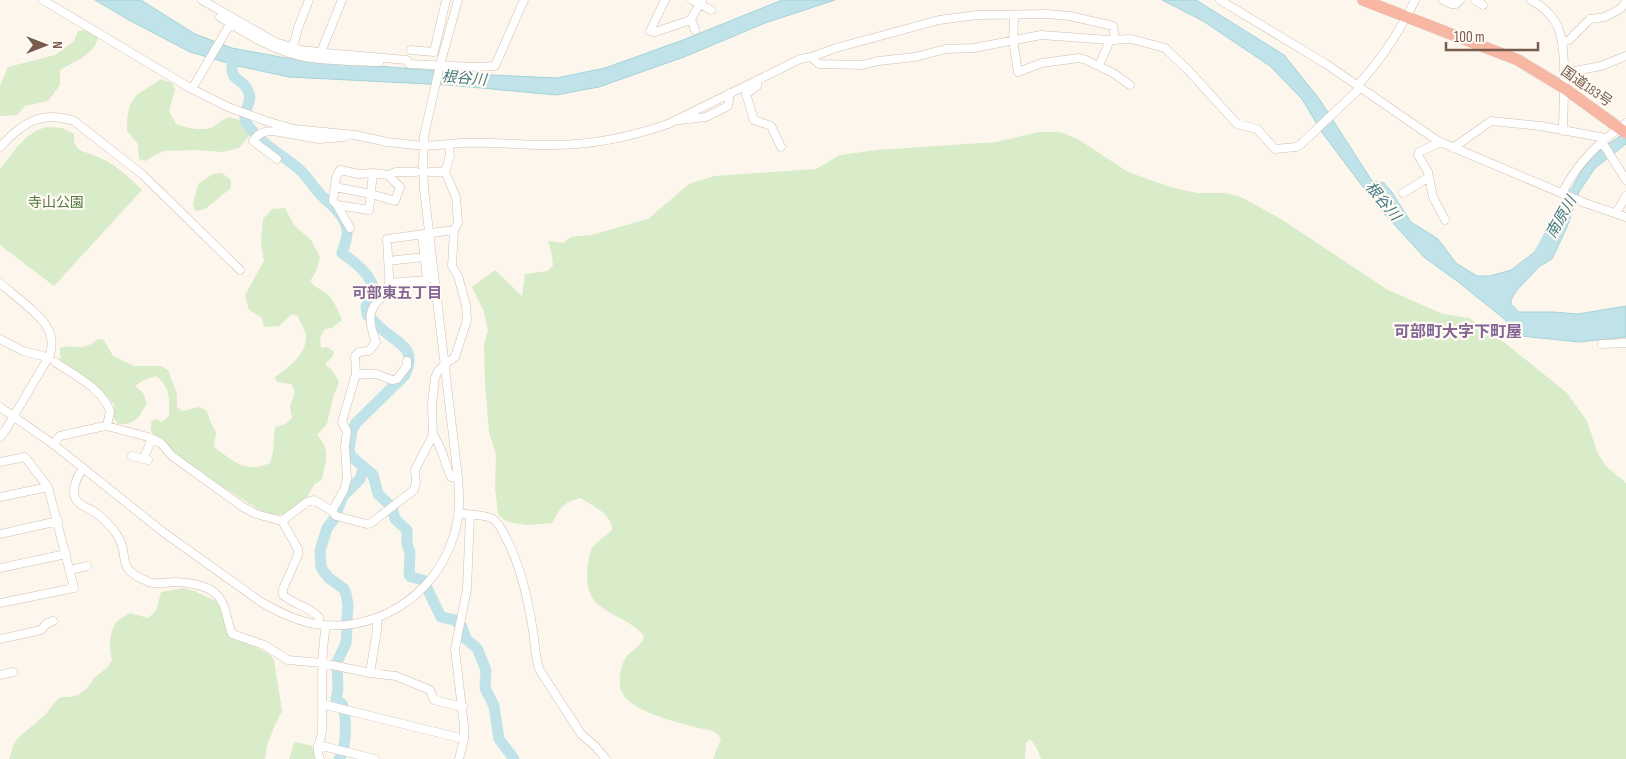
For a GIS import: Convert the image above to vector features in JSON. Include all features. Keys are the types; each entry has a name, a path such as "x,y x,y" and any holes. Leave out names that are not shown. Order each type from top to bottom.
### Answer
{"highway":[{"name":"国道183号","path":"1363,0 1518,60 1564,88 1624,129"}],"street":[{"path":"43,0 193,88 244,113 294,128 424,146 482,143 545,146 587,144 648,131 676,120 800,59 930,23 977,15 1047,14 1070,16 1113,26 1112,40 1099,66"},
{"path":"202,0 214,14 229,26 261,42 304,56 327,60 409,64 440,68 495,66 524,0"},
{"path":"202,0 275,42 321,52 407,60 409,64"},
{"path":"293,47 309,0"},
{"path":"321,52 342,0"},
{"path":"411,50 434,52 446,0"},
{"path":"0,407 53,444 163,532 261,602 293,618 323,625 359,623 392,612 411,600 439,569 454,537 459,513 458,478 445,364 426,234 424,189 424,136 458,0"},
{"path":"665,0 650,31 655,32 691,20 701,2"},
{"path":"692,0 701,2 711,10"},
{"path":"1220,0 1326,64 1441,142 1585,203 1626,217"},
{"path":"811,57 819,64 862,65 915,58 946,49 974,48 1041,35 1112,40 1131,39 1165,48 1237,124 1257,129 1275,149 1296,147 1301,144 1345,102 1376,65 1407,17 1415,0"},
{"path":"1443,0 1456,4 1460,0"},
{"path":"1475,0 1483,5"},
{"path":"1531,0 1551,15 1558,27 1562,42 1564,73 1563,131"},
{"path":"1562,42 1569,40 1590,19 1606,17 1620,9 1626,2"},
{"path":"691,20 695,30"},
{"path":"1014,20 1013,40 1018,72 1042,63 1079,58 1099,66 1130,85"},
{"path":"193,88 229,26"},
{"path":"832,65 833,56"},
{"path":"1564,73 1601,66 1626,56"},
{"path":"758,80 757,86 746,94 754,120 771,126 781,147"},
{"path":"0,146 15,131 34,120 54,117 74,121 143,175 240,270"},
{"path":"1453,148 1491,121 1541,126 1604,141 1626,180"},
{"path":"1562,193 1581,161 1604,141 1624,129"},
{"path":"277,159 253,141 266,131 319,139 335,139 355,135"},
{"path":"1441,142 1419,152 1418,155 1429,177 1433,197 1445,220"},
{"path":"282,521 306,502 314,500 334,514 367,524 414,490 416,483 415,470 432,435 432,404 435,378 438,371 455,357 467,320 466,305 458,276 452,266 454,230 458,223 456,197 445,172 450,156 449,144"},
{"path":"350,228 333,201 336,177 340,170 359,174 388,175 396,172 416,172"},
{"path":"430,172 445,172"},
{"path":"337,205 369,210 373,173"},
{"path":"335,187 395,201 400,187 388,175"},
{"path":"1402,193 1429,177"},
{"path":"1616,213 1626,196"},
{"path":"334,514 347,479 345,446 347,431 342,422 356,374 355,356 359,352 369,351 376,342 370,328 372,306 379,298 390,292 387,239 454,230"},
{"path":"390,283 427,280 424,257 426,234"},
{"path":"388,260 424,257"},
{"path":"0,283 42,319 48,327 52,346 50,355 14,416 4,426 0,436"},
{"path":"0,339 23,350 43,356"},
{"path":"1602,344 1626,343"},
{"path":"356,374 376,374 397,380 407,366 407,361"},
{"path":"55,362 86,381 100,394 110,411 107,426"},
{"path":"53,444 60,436 107,426 152,439 161,443 172,456 243,507 256,514 282,521 298,548 298,555 283,589 283,596 311,610 320,618 323,625 322,733 317,752 320,759"},
{"path":"432,435 438,442 446,468 451,477 458,478"},
{"path":"132,456 146,460 152,439"},
{"path":"0,462 24,457 48,488 74,588 0,603"},
{"path":"83,469 78,476 75,486 77,501 98,514 118,536 123,548 123,560 128,571 139,578 153,584 175,582 205,587 221,599 232,634 264,645 288,660 322,663 370,673 396,676 430,690 434,700 463,707"},
{"path":"0,497 48,488"},
{"path":"459,513 479,515 493,519 502,529 518,564 526,596 539,669 581,734 606,759"},
{"path":"459,759 464,739 463,707 455,657 467,589 470,515"},
{"path":"0,534 58,521"},
{"path":"0,568 66,554"},
{"path":"70,570 87,566"},
{"path":"370,673 377,630 377,618"},
{"path":"0,639 41,630 46,624 53,621"},
{"path":"0,675 13,672"},
{"path":"322,704 464,739"},
{"path":"318,745 375,759"}],"green space":[{"path":"85,30 95,34 98,39 95,45 87,54 60,70 60,85 48,101 25,106 17,115 0,116 0,86 8,67 55,55 74,41 78,31"},
{"path":"161,79 172,83 175,90 169,111 176,124 193,129 207,129 225,119 235,118 242,122 249,136 239,148 222,152 197,150 163,151 145,161 139,159 138,144 127,131 129,109 137,95"},
{"name":"寺山公園","path":"47,127 62,128 74,134 75,143 78,148 113,165 142,190 54,286 0,245 0,169 26,138 32,133"},
{"path":"1039,132 1060,132 1078,139 1128,172 1170,187 1197,193 1226,193 1241,197 1281,219 1388,290 1443,314 1469,318 1505,343 1567,393 1587,421 1598,454 1607,467 1626,483 1626,759 1041,759 1030,739 1026,743 1025,759 713,759 721,739 719,735 710,730 653,714 633,704 625,697 620,686 622,667 627,656 639,645 644,636 633,626 598,604 591,594 587,582 592,548 612,530 609,519 595,507 580,498 563,506 552,523 527,525 513,523 504,520 498,514 495,488 496,454 489,433 485,383 484,344 488,331 484,312 472,287 495,270 522,296 525,274 548,271 553,265 548,241 563,243 571,237 591,235 648,219 689,184 714,176 816,169 840,155 877,150 996,142"},
{"path":"222,173 231,180 231,188 205,209 195,211 193,204 198,184 213,174"},
{"path":"285,208 294,225 311,240 320,257 316,272 310,281 331,298 342,320 332,328 325,329 320,338 321,348 327,347 334,352 333,356 325,364 333,371 339,382 333,397 327,424 317,435 326,450 326,461 322,479 314,485 305,501 289,513 274,516 262,512 194,468 151,432 151,422 155,419 162,422 169,416 167,389 156,376 142,381 135,386 143,393 147,403 139,416 129,423 118,424 114,419 114,404 101,390 67,368 60,360 60,348 70,346 83,347 98,339 104,340 113,356 134,366 161,366 168,370 177,394 177,407 183,411 199,407 207,411 216,432 214,447 234,461 247,466 254,467 270,463 275,427 285,424 292,418 290,406 295,392 291,384 277,382 275,377 296,360 304,349 306,335 298,316 292,314 279,326 264,327 262,318 249,310 245,295 264,261 261,243 263,219 272,209"},
{"path":"184,588 216,601 223,613 224,622 231,636 268,653 274,660 282,711 267,746 265,759 9,759 18,738 45,715 57,700 61,697 78,695 86,689 95,677 107,668 112,660 110,652 111,636 117,622 130,613 148,618 156,611 161,592"},
{"path":"296,742 312,746 316,759 289,759"}],"water":[{"name":"根谷川","path":"95,0 141,0 195,34 232,48 286,58 471,74 557,78 605,68 683,40 782,0 835,0 765,23 684,57 599,87 556,95 448,85 289,77 238,66 190,52"},
{"name":"根谷川","path":"1162,0 1196,0 1284,55 1320,100 1372,181 1384,183 1411,222 1438,239 1456,263 1477,276 1490,276 1511,270 1553,238 1563,224 1566,199 1582,170 1601,149 1626,132 1626,144 1595,168 1579,192 1567,227 1552,259 1540,266 1516,291 1511,304 1519,312 1578,314 1626,306 1626,337 1579,342 1521,336 1503,318 1425,258 1378,207 1321,131 1302,99 1270,66 1203,21"}],"waterway":[{"path":"233,57 232,72 243,83 250,96 245,115 246,122 264,143 303,173 341,216 347,233 342,253 367,275 376,294 366,306 367,315 401,344 408,353 409,359 405,375 356,423 352,430 349,450 351,456 373,475 378,494 392,507 395,519 407,530 407,544 410,552 409,575 423,580 441,617 455,620 462,627 466,639 477,648 486,670 485,688 494,706 499,739 514,759"},
{"name":"南原川","path":"1538,256 1572,194"},
{"path":"347,619 348,605 346,594 344,589 324,572 321,567 320,551 327,528 334,519 343,496 360,479 364,467"},
{"path":"339,759 344,748 345,724 344,709 342,704 336,699 338,689 337,662 346,643 347,630"}],"district":[{"name":"可部東五丁目","path":"397,293"},
{"name":"可部町大字下町屋","path":"1458,331"}]}
